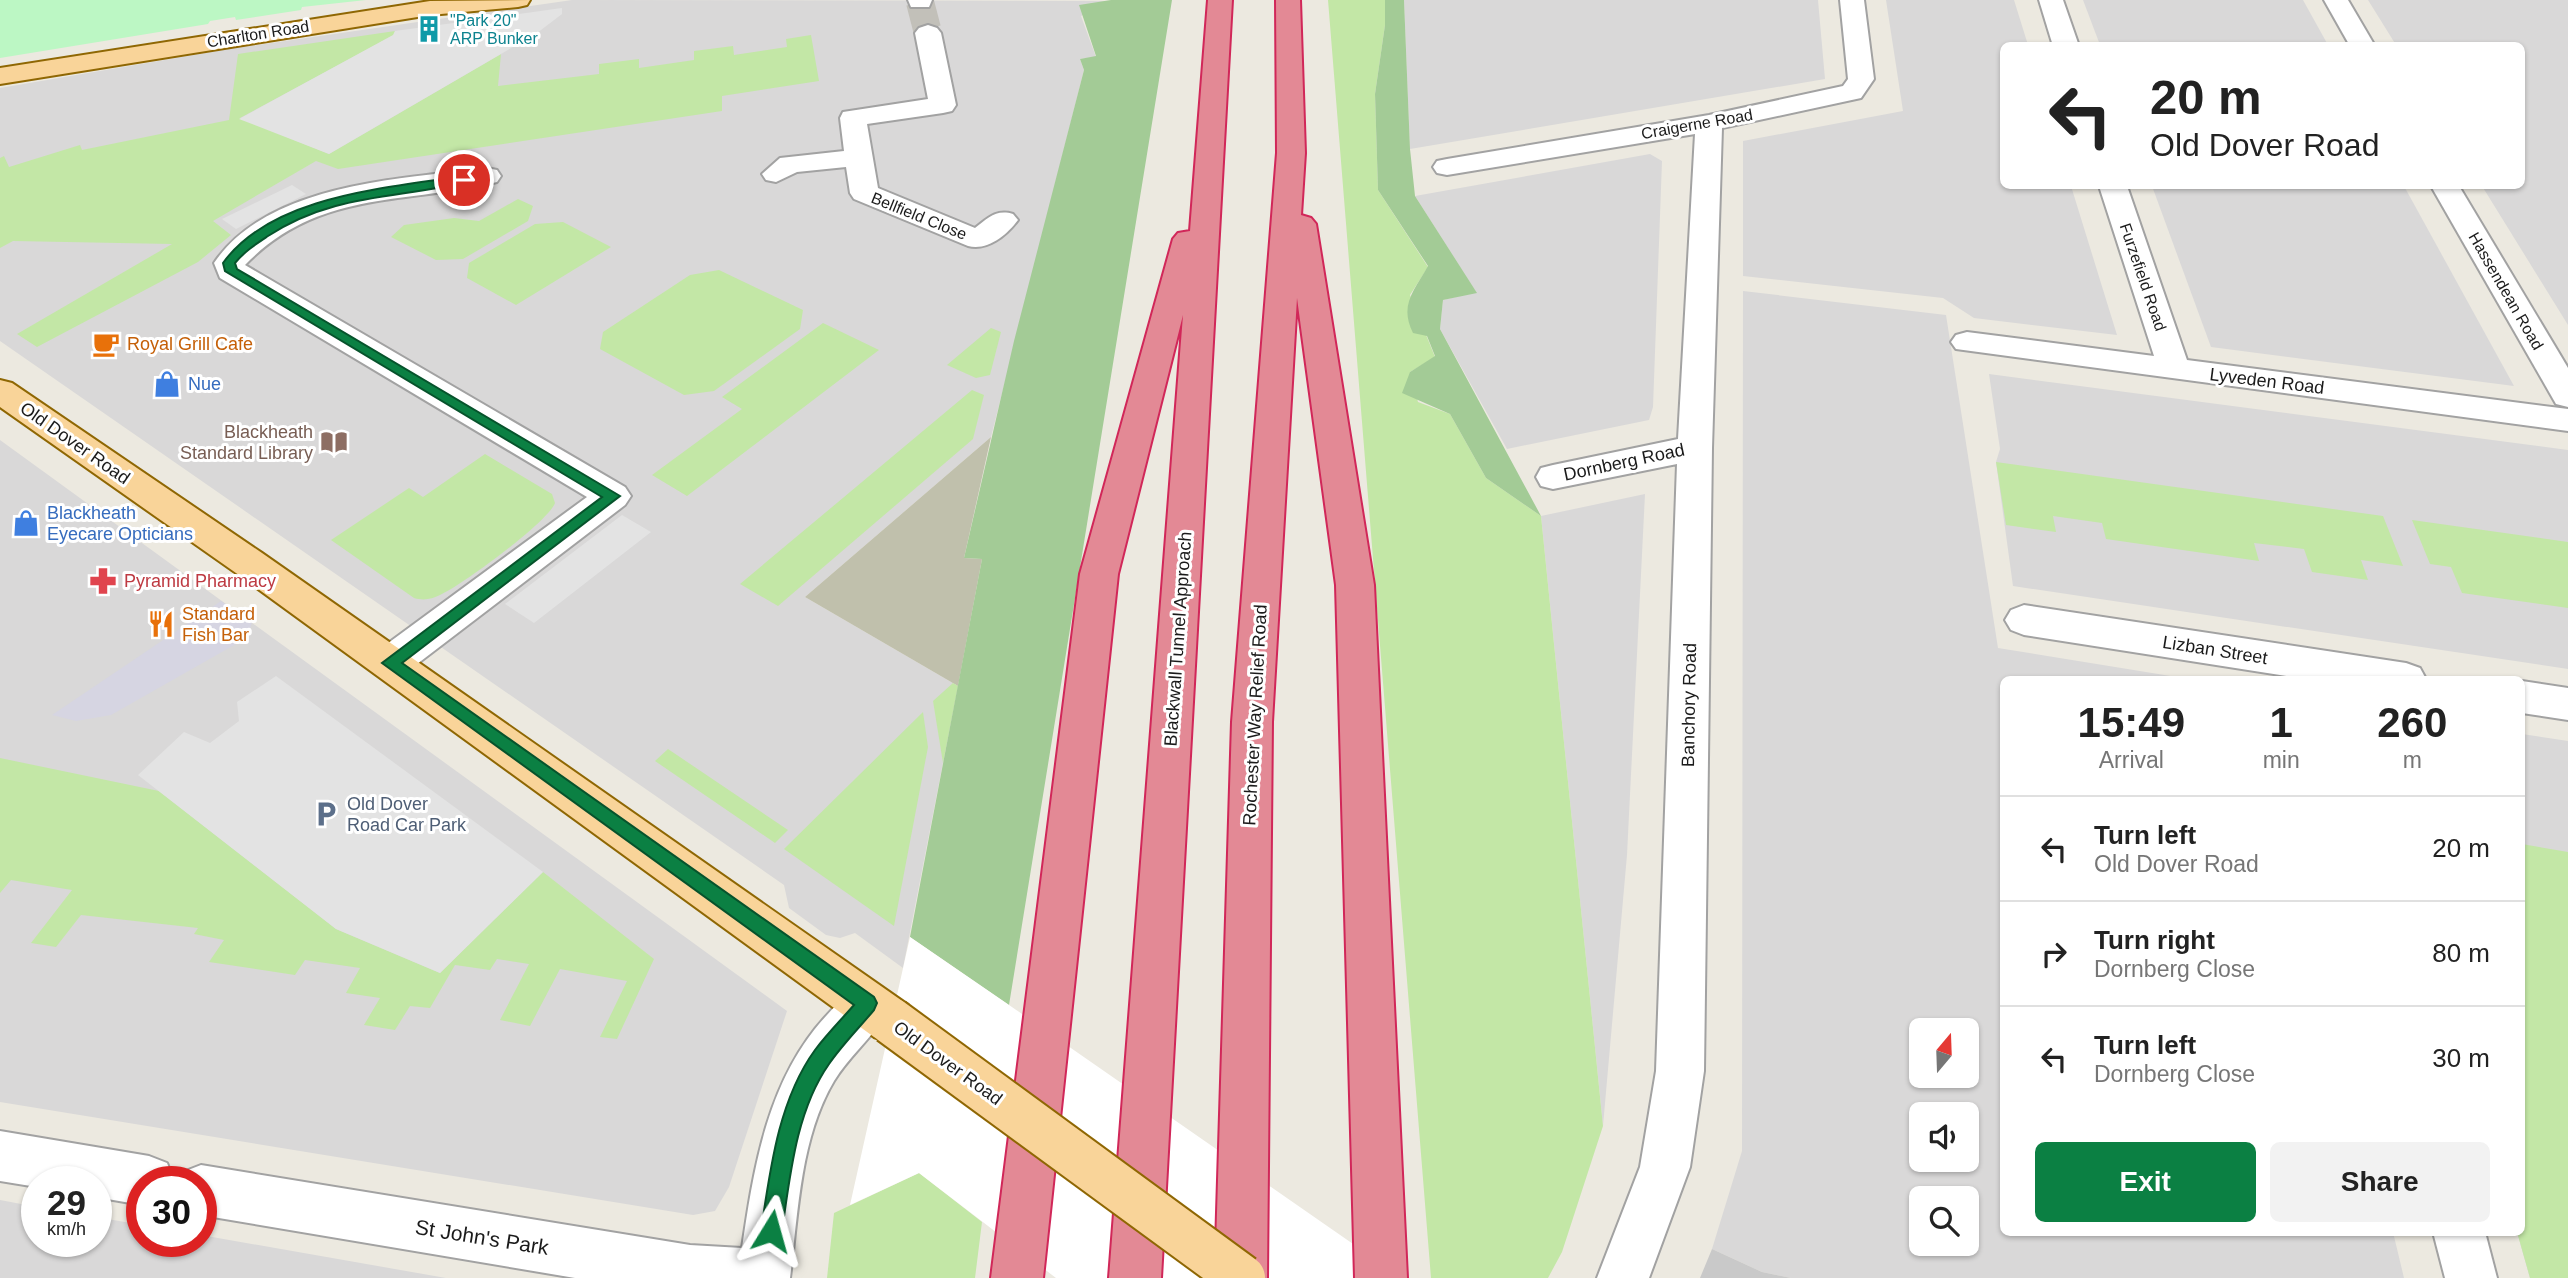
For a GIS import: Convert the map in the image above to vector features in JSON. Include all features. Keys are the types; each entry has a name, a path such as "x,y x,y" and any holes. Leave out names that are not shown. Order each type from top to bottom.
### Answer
{"highway":[{"name":"Blackwall Tunnel Approach","path":"1135,1278 1220,0"},
{"path":"1288,0 1291,153 1355,585 1381,1278"},
{"path":"1017,1278 1099,575 1211,153"},
{"name":"Rochester Way Relief Road","path":"1242,1278 1252,722 1291,153"}],"main road":[{"path":"430,8 456,0"},
{"name":"Charlton Road","path":"0,76 430,8 467,7 518,0"},
{"name":"Old Dover Road","path":"0,391 390,663 879,1012 1242,1278"}],"street":[{"name":"Craigerne Road","path":"1447,167 1709,123 1852,92 1861,79 1852,0"},
{"path":"2051,0 2065,42"},
{"path":"2336,0 2361,42"},
{"name":"Bellfield Close","path":"928,33 943,105 853,118 864,193 978,240 1003,220"},
{"name":"Banchory Road","path":"1623,1278 1665,1167 1680,1071 1695,448 1709,123"},
{"path":"775,174 790,164 859,158"},
{"path":"390,663 612,496 231,271 229,263 239,250 271,227 313,207 372,193 487,176"},
{"name":"Furzefield Road","path":"2114,189 2174,369"},
{"name":"Hassendean Road","path":"2447,189 2568,396"},
{"name":"Lyveden Road","path":"1967,342 2568,420"},
{"name":"Dornberg Road","path":"1553,477 1695,448"},
{"name":"Lizban Street","path":"2024,621 2315,672 2367,676"},
{"path":"2525,697 2568,704"},
{"path":"764,1277 781,1164 804,1088 822,1058 879,1012"},
{"path":"0,1156 126,1177"},
{"name":"St John's Park","path":"217,1193 690,1271 764,1277"},
{"path":"2460,1236 2471,1278"}],"shaded area":[{"path":"572,0 1112,1 1081,16 1096,57 1080,59 1084,70 991,437 805,597 958,686 903,968 855,933 840,938 826,935 789,908 784,885 0,341 0,88 229,49"},
{"path":"1404,0 1818,0 1825,79 1410,149"},
{"path":"1886,0 2014,0 2027,42 2000,42 2000,189 2072,189 2117,335 1974,318 1943,298 1743,276 1743,141 1903,111"},
{"path":"2083,0 2303,0 2326,42 2099,42"},
{"path":"2368,0 2568,0 2568,325 2484,189 2525,189 2525,42 2394,42"},
{"path":"562,8 562,14 537,33 329,154 239,119 393,35 395,31"},
{"path":"1650,154 1662,161 1653,407 1649,420 1507,449 1440,329 1443,300 1476,292 1415,196"},
{"path":"292,185 306,194 236,229 222,219"},
{"path":"2153,189 2406,189 2514,386 2211,347"},
{"path":"1743,291 1946,315 1998,648 2171,676 2000,676 2000,1236 2394,1236 2404,1278 1791,1278 1762,1272 1712,1249 1742,1151"},
{"path":"1989,374 2568,450 2568,669 2013,586 1996,462 2000,449"},
{"path":"991,437 964,558 982,559 958,686 805,597"},
{"path":"0,440 787,1011 729,1187 715,1211 693,1215 0,1102"},
{"path":"1645,494 1627,855 1603,1126 1541,516"},
{"path":"622,515 651,532 534,623 505,604"},
{"path":"221,601 252,622 248,635 236,644 111,715 76,721 52,715"},
{"name":"Old Dover Road Car Park","path":"276,676 543,872 440,973 336,929 138,775 184,732 210,743 239,721 237,702"},
{"path":"2525,734 2568,741 2568,1278 2530,1278 2518,1236 2525,1236"},
{"path":"0,1200 21,1204 21,1257 112,1257 112,1220 126,1222 126,1257 217,1257 217,1238 446,1278 0,1278"},
{"path":"1712,1249 1762,1272 1791,1278 1700,1278"}],"green space":[{"path":"0,0 366,0 302,7 301,10 236,20 235,17 210,21 208,24 0,58"},
{"path":"1111,0 1172,0 1009,1005 910,937 982,559 964,558 1014,341 1084,70 1080,59 1096,56 1079,5"},
{"path":"1328,0 1385,0 1385,25 1375,94 1378,190 1428,267 1410,295 1435,357 1410,372 1418,402 1450,414 1486,478 1541,516 1603,1126 1562,1252 1548,1278 1431,1278"},
{"path":"1385,0 1404,0 1410,149 1415,196 1477,293 1443,300 1440,329 1541,516 1486,478 1450,414 1402,393 1410,372 1435,356 1427,336 1413,333 1407,314 1413,291 1428,266 1378,190 1375,94 1385,25"},
{"path":"395,31 394,35 240,118 329,154 501,54 498,86 599,74 599,64 639,59 639,68 694,60 694,51 733,46 734,55 787,47 786,39 811,35 819,81 722,96 722,111 338,169 316,161 213,221 231,235 198,262 37,347 17,334 172,244 13,241 0,248 0,158 4,156 9,167 80,145 82,150 229,120 238,54"},
{"path":"518,199 533,206 528,221 463,259 436,260 391,237 404,225 454,218 479,221"},
{"path":"563,222 611,247 516,305 467,278 469,263 535,224"},
{"path":"719,270 803,310 800,329 714,391 684,395 600,349 603,332 690,275"},
{"path":"823,323 879,350 687,496 652,475 742,409 722,397"},
{"path":"991,328 1001,332 990,375 976,378 947,365"},
{"path":"972,390 984,395 973,439 778,606 740,584"},
{"path":"485,454 552,494 555,503 521,538 451,589 431,598 414,598 331,540 409,488 423,497"},
{"path":"1996,462 2383,516 2403,566 2361,560 2368,580 2312,572 2304,549 2254,543 2259,561 2106,539 2102,523 2053,516 2056,532 2006,525"},
{"path":"2412,520 2568,542 2568,608 2462,593 2451,567 2430,564"},
{"path":"953,683 958,686 943,763 933,701"},
{"path":"923,712 928,747 894,926 784,849"},
{"path":"668,749 788,830 775,843 655,761"},
{"path":"0,758 159,791 336,929 440,973 543,872 654,959 617,1039 600,1037 627,981 560,969 530,1026 500,1020 529,964 497,959 490,970 455,965 430,1008 410,1006 395,1030 364,1025 380,998 346,993 360,968 305,960 295,975 209,962 224,940 194,934 198,928 81,915 56,947 31,943 72,890 11,880 0,893"},
{"path":"2525,845 2568,852 2568,1278 2530,1278 2518,1236 2525,1236"},
{"path":"919,1173 982,1222 975,1278 827,1278 834,1213"}],"pier":[{"path":"910,937 1402,1278 1056,1278 919,1173 850,1205"}],"tunnel":[{"path":"920,2 928,33"}],"place":[{"name":"\"Park 20\" ARP Bunker","path":"429,29"},
{"name":"Royal Grill Cafe","path":"106,344"},
{"name":"Nue","path":"167,384"},
{"name":"Blackheath Standard Library","path":"334,442"},
{"name":"Blackheath Eyecare Opticians","path":"26,523"},
{"name":"Pyramid Pharmacy","path":"103,581"},
{"name":"Standard Fish Bar","path":"161,624"},
{"name":"Old Dover Road Car Park","path":"326,814"}],"route":[{"path":"464,180 372,193 313,207 271,227 239,250 229,263 231,271 612,496 390,663 867,1003 816,1066 804,1088 781,1164 771,1231"}]}
